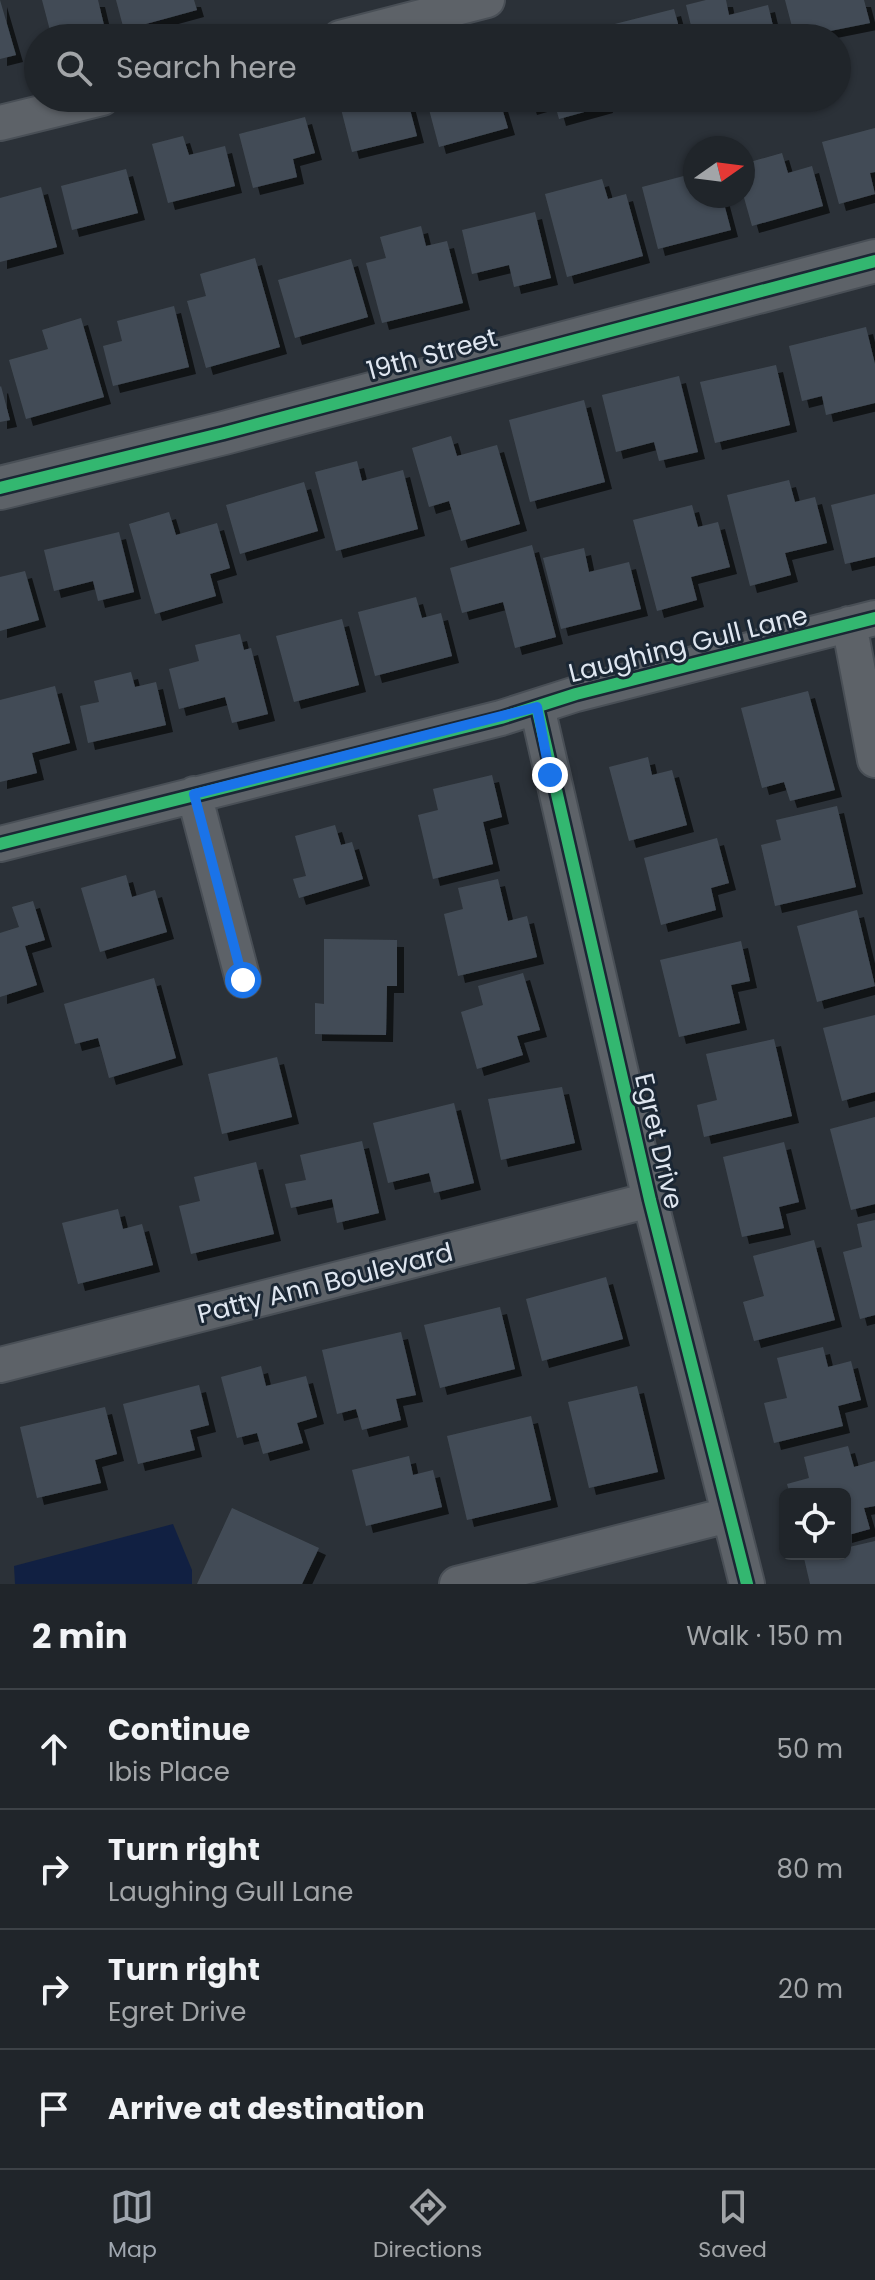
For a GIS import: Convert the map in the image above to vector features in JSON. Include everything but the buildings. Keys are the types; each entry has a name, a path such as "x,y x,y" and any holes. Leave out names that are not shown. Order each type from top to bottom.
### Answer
{"street":[{"path":"394,24 487,0"},
{"path":"0,123 45,112"},
{"name":"19th Street","path":"0,488 224,433 875,261"},
{"path":"862,621 875,760"},
{"name":"Laughing Gull Lane","path":"0,844 862,621"},
{"name":"Egret Drive","path":"537,707 650,1200 747,1584"},
{"path":"194,794 243,980"},
{"name":"Patty Ann Boulevard","path":"0,1365 650,1200"},
{"path":"457,1584 728,1515"}],"water":[{"path":"173,1524 192,1570 192,1584 15,1584 14,1566"}],"cycle path":[{"path":"0,488 224,433 875,261"},
{"path":"0,844 501,718 576,694 875,618"},
{"path":"537,707 650,1200 747,1584"}],"route":[{"path":"243,980 194,794 537,707 550,775"}]}
